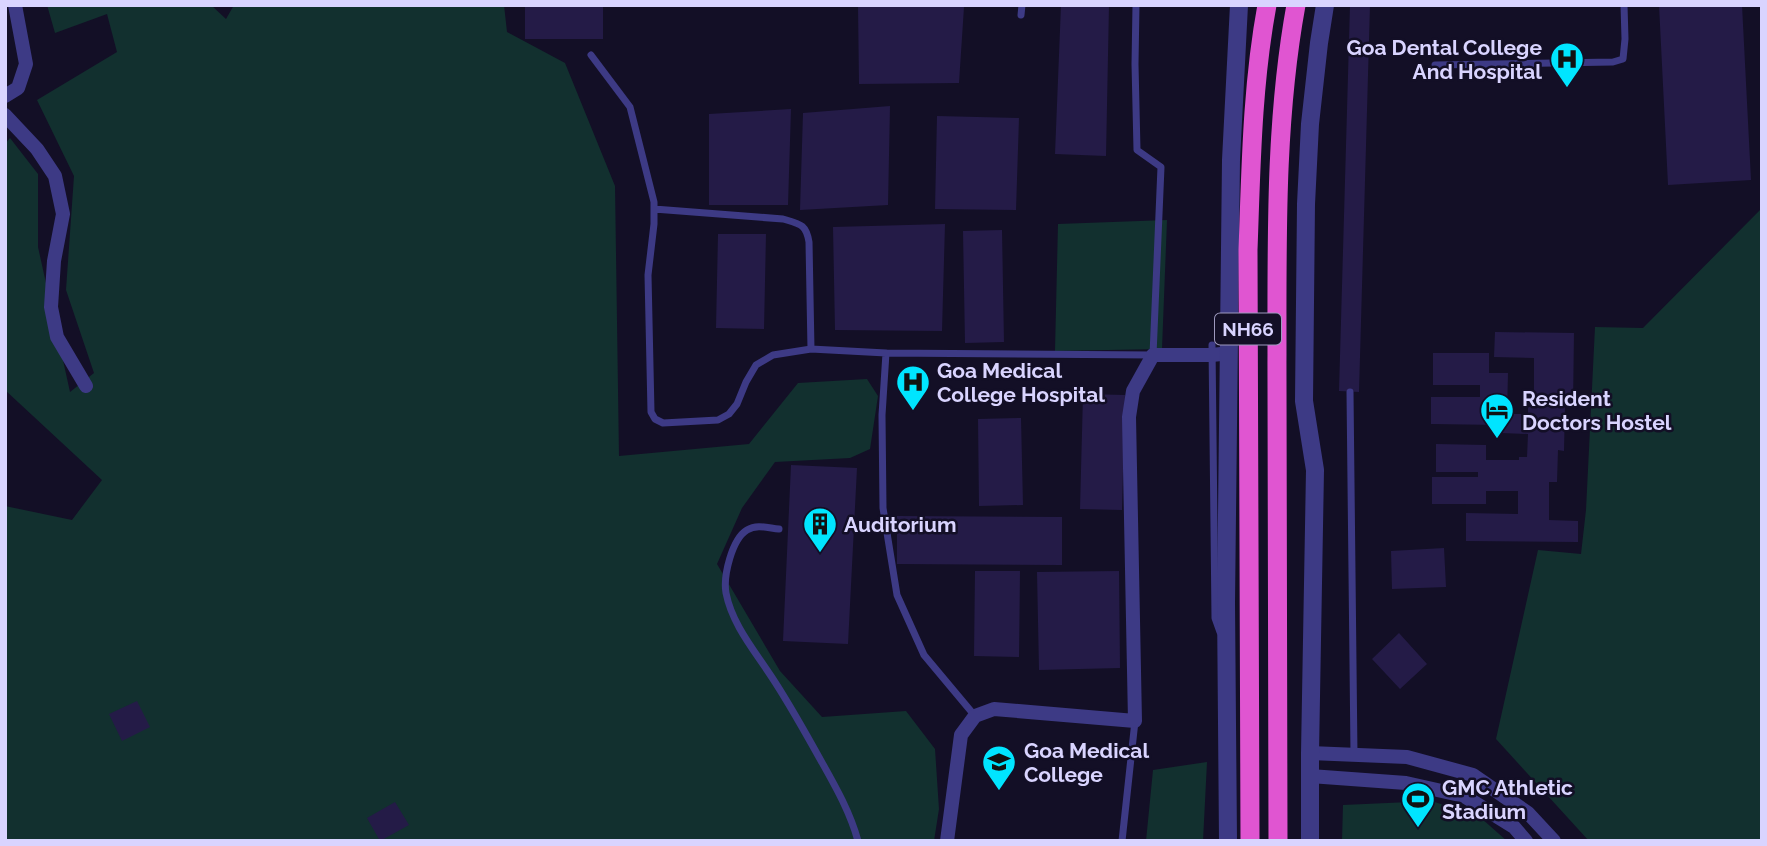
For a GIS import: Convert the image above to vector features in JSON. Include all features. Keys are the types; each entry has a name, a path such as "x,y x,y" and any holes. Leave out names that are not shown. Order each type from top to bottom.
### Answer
{"highway":[{"name":"NH66","path":"1250,841 1248,250 1257,73 1267,5"},
{"name":"NH66","path":"1278,841 1279,148 1296,5"}],"street":[{"path":"5,96 18,88 26,64 15,5"},
{"path":"1228,841 1218,351 1239,5"},
{"path":"1310,841 1315,470 1304,401 1306,204 1310,124 1325,5"},
{"path":"5,115 37,149 55,176 63,214 54,261 51,307 57,337 86,386"},
{"path":"947,841 961,735 975,716 994,709 1135,721 1129,417 1133,391 1153,355 1218,351"},
{"path":"1310,753 1407,757 1473,775 1528,813 1554,841"},
{"path":"1310,776 1406,783 1464,796 1514,827 1526,841"}],"lane":[{"path":"1021,15 1022,5"},
{"path":"591,55 630,107 654,202 648,275 651,412 655,419 663,423 718,419 729,414 737,404 756,365 773,355 811,349 886,353 1153,355 1161,167 1137,150 1136,5"},
{"path":"1435,65 1613,62 1623,58 1624,5"},
{"path":"654,209 783,219 797,223 807,231 810,242 811,349"},
{"path":"886,353 882,415 883,508 897,596 924,655 975,716"},
{"path":"1350,391 1354,754"},
{"path":"779,529 757,527 746,530 735,543 727,567 725,590 735,620 785,698 834,784 853,822 858,841"},
{"path":"1122,841 1135,721"}],"green space":[{"path":"47,5 211,5 226,19 234,5 504,5 507,32 565,63 615,186 619,456 749,444 798,383 867,379 878,396 870,449 850,458 775,462 742,508 717,564 780,671 822,717 906,711 935,749 939,809 934,841 5,841 5,506 72,520 102,480 5,390 5,144 10,138 38,174 38,247 70,392 94,373 66,290 74,176 37,100 117,52 107,14 55,33"},
{"path":"1762,208 1762,841 1589,841 1496,739 1538,550 1581,554 1586,510 1595,327 1643,328"},
{"path":"1167,220 1162,349 1055,351 1058,224"},
{"path":"1207,762 1203,841 1146,841 1153,770"},
{"name":"GMC Athletic Stadium","path":"1432,801 1481,818 1507,841 1342,841 1343,805"}],"building":[{"path":"525,5 603,5 603,39 525,39"},
{"path":"858,5 964,7 959,83 859,84"},
{"path":"1061,5 1109,5 1106,156 1055,154"},
{"path":"1350,5 1370,5 1359,392 1339,391"},
{"path":"1659,5 1742,5 1751,180 1668,185"},
{"path":"890,106 888,205 800,210 803,113"},
{"path":"791,109 788,205 709,205 709,114"},
{"path":"937,116 1019,118 1016,210 935,209"},
{"path":"945,224 942,331 835,330 833,227"},
{"path":"1002,230 1004,342 965,343 963,231"},
{"path":"718,234 766,234 764,329 716,328"},
{"path":"1495,332 1574,333 1573,405 1565,405 1564,451 1558,450 1557,482 1549,482 1549,520 1578,521 1578,542 1466,541 1466,513 1518,514 1518,491 1486,491 1486,504 1432,504 1432,477 1478,477 1478,472 1436,472 1436,444 1486,445 1486,460 1519,460 1519,457 1527,457 1528,434 1501,433 1501,425 1431,424 1431,397 1480,397 1480,385 1433,385 1433,353 1489,353 1489,373 1508,373 1507,414 1528,414 1528,407 1534,407 1534,358 1494,357"},
{"path":"1083,394 1125,395 1122,510 1080,509"},
{"path":"1021,418 1023,505 979,506 978,419"},
{"name":"Auditorium","path":"791,465 857,468 848,644 783,641"},
{"path":"897,516 1062,517 1062,565 897,564"},
{"path":"1444,548 1446,587 1392,589 1391,551"},
{"path":"975,571 1020,571 1019,657 974,656"},
{"path":"1119,571 1120,668 1039,670 1037,572"},
{"path":"1399,633 1427,664 1400,689 1372,659"},
{"path":"137,701 150,727 122,741 109,714"},
{"path":"395,802 409,825 380,841 367,818"}],"place":[{"name":"Goa Dental College And Hospital","path":"1567,89"},
{"name":"Goa Medical College Hospital","path":"913,412"},
{"name":"Resident Doctors Hostel","path":"1497,440"},
{"name":"Auditorium","path":"820,554"},
{"name":"Goa Medical College","path":"999,792"},
{"name":"GMC Athletic Stadium","path":"1418,829"}]}
